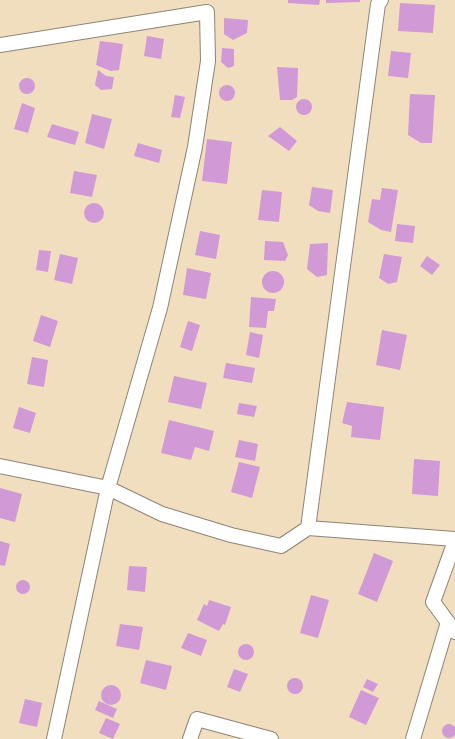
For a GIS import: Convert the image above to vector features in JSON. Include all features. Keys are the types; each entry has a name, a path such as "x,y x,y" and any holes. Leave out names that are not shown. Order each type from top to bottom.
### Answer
{"street":[{"path":"308,528 378,4 381,0"},
{"path":"0,45 208,12 208,61 195,147 160,308 108,488 54,739"},
{"path":"0,466 108,488 162,514 231,536 281,546 308,528 455,540 433,602 451,627 413,739"},
{"path":"190,739 197,719 271,739"}],"building":[{"path":"288,0 320,0 319,5 288,3"},
{"path":"326,0 360,0 360,2 326,3"},
{"path":"400,3 435,5 433,33 398,31"},
{"path":"224,18 248,20 247,33 233,40 224,34"},
{"path":"147,36 164,39 161,59 144,56"},
{"path":"100,41 123,44 119,70 111,71 96,65"},
{"path":"222,48 234,49 234,66 228,68 221,62"},
{"path":"391,51 411,53 408,78 388,76"},
{"path":"277,67 298,68 297,97 292,100 280,100"},
{"path":"98,70 106,76 114,77 112,89 101,90 95,85"},
{"path":"24,78 30,78 35,83 33,92 30,94 24,94 19,89 19,83"},
{"path":"224,85 230,85 235,90 233,99 230,101 224,101 219,96 219,90"},
{"path":"410,94 435,95 432,143 421,143 408,135"},
{"path":"175,95 185,97 180,118 171,117"},
{"path":"304,99 310,101 312,107 310,113 304,115 298,113 296,107 298,101"},
{"path":"22,103 35,108 28,133 14,129"},
{"path":"92,114 112,119 104,149 85,143"},
{"path":"52,124 79,132 75,145 47,137"},
{"path":"280,127 297,141 289,151 268,136"},
{"path":"207,139 232,142 227,184 202,181"},
{"path":"138,143 162,150 159,163 134,156"},
{"path":"74,171 97,175 92,197 70,193"},
{"path":"312,187 333,190 330,213 318,211 309,205"},
{"path":"382,188 398,190 391,232 381,230 368,222 372,199 380,200"},
{"path":"262,190 282,192 279,222 258,220"},
{"path":"94,203 101,206 104,213 101,220 94,223 87,220 84,213 87,206"},
{"path":"397,224 415,226 413,243 395,241"},
{"path":"200,231 220,235 216,259 195,255"},
{"path":"265,241 283,242 288,255 285,261 264,260"},
{"path":"328,243 327,275 317,277 307,269 310,244"},
{"path":"39,250 51,251 48,272 36,270"},
{"path":"60,254 78,258 72,284 54,280"},
{"path":"384,254 402,257 397,282 388,284 379,278"},
{"path":"427,256 440,265 432,275 420,266"},
{"path":"187,268 211,273 206,299 183,295"},
{"path":"273,271 281,274 284,282 281,290 273,293 265,290 262,282 265,274"},
{"path":"251,297 276,299 274,311 268,311 266,328 249,327"},
{"path":"41,315 58,321 50,347 33,341"},
{"path":"188,321 200,325 192,351 180,347"},
{"path":"382,330 407,335 400,370 376,365"},
{"path":"250,332 263,335 259,358 246,355"},
{"path":"32,357 48,360 44,387 27,384"},
{"path":"226,363 255,368 252,383 223,378"},
{"path":"174,376 207,383 201,409 168,402"},
{"path":"347,402 384,407 380,440 351,437 352,426 342,423"},
{"path":"239,403 257,406 254,417 237,414"},
{"path":"19,407 36,413 30,433 13,428"},
{"path":"169,420 214,431 209,451 195,447 191,460 161,453"},
{"path":"239,440 258,444 255,461 235,457"},
{"path":"414,459 440,461 438,496 412,494"},
{"path":"239,462 260,467 252,498 231,492"},
{"path":"0,488 22,494 15,522 0,518"},
{"path":"0,541 10,544 5,566 0,565"},
{"path":"374,553 393,561 377,602 358,594"},
{"path":"129,566 147,567 145,592 127,590"},
{"path":"20,580 26,580 30,584 30,590 26,594 20,594 16,590 16,584"},
{"path":"311,595 329,600 318,638 300,633"},
{"path":"209,600 231,607 225,625 223,624 219,631 197,620 204,604 207,606"},
{"path":"120,624 143,627 139,650 116,646"},
{"path":"188,633 207,640 201,656 181,648"},
{"path":"246,644 253,649 254,652 249,659 246,660 239,655 238,652 243,645"},
{"path":"146,660 172,666 166,690 140,683"},
{"path":"234,669 248,674 240,692 227,687"},
{"path":"295,678 302,683 303,686 298,693 295,694 288,689 287,686 292,679"},
{"path":"367,679 378,684 373,692 363,687"},
{"path":"107,685 115,685 121,691 121,699 115,705 107,705 101,699 101,691"},
{"path":"361,690 379,698 366,725 349,717"},
{"path":"25,699 42,703 37,727 19,723"},
{"path":"99,701 117,709 113,718 95,710"},
{"path":"106,718 120,724 113,739 99,733"},
{"path":"449,724 454,726 456,731 454,736 449,738 444,736 442,731 444,726"}]}
